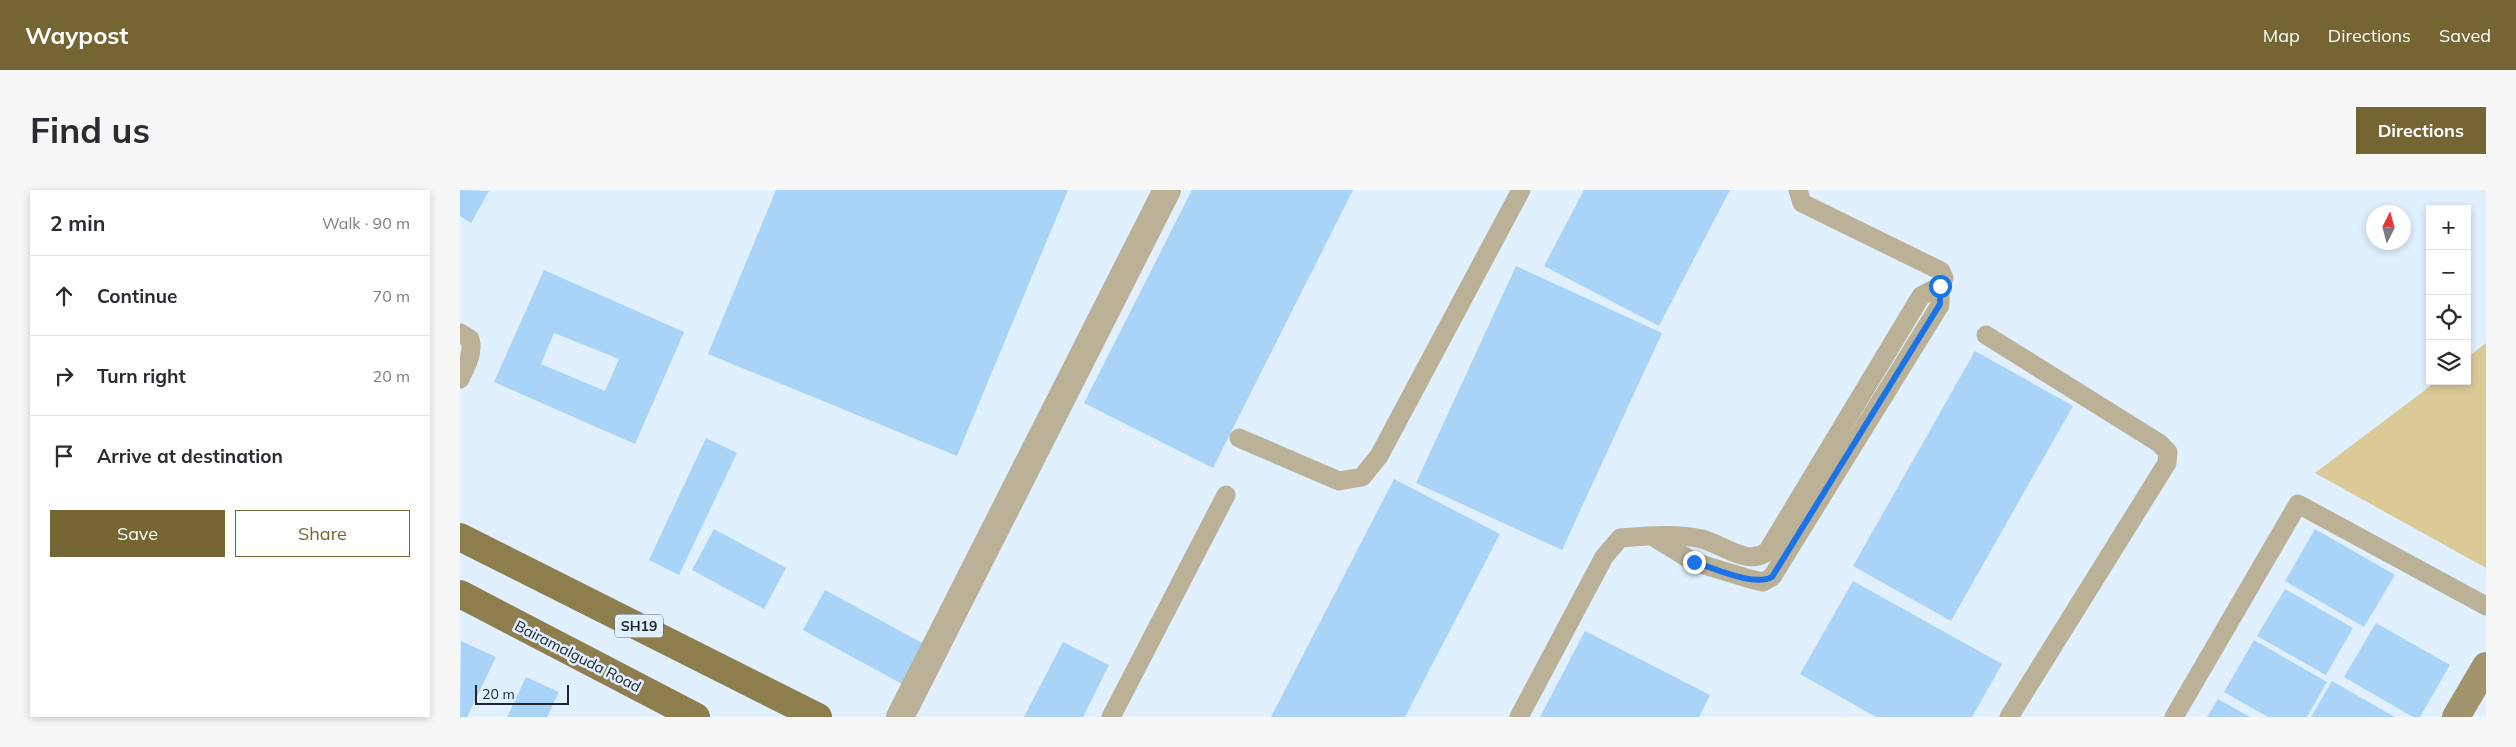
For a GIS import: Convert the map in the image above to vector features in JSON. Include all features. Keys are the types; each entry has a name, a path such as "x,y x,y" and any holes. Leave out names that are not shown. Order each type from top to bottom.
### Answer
{"main road":[{"name":"SH19","path":"460,537 818,717"},
{"name":"Bairamalguda Road","path":"460,594 696,717"}],"street":[{"path":"900,717 1167,190"},
{"path":"2461,715 2486,666"}],"lane":[{"path":"1238,438 1339,481 1362,477 1379,456 1521,190"},
{"path":"1651,536 1694,562 1763,582 1772,577 1940,304 1940,286 1944,278 1941,271 1802,202 1798,190"},
{"path":"1519,717 1604,557 1620,538 1651,536 1702,539 1750,558 1767,552 1921,296 1940,286"},
{"path":"460,333 470,339 472,345 472,353 460,379"},
{"path":"1986,335 2159,443 2168,452 2167,463 2009,717"},
{"path":"1111,717 1226,494"},
{"path":"2174,717 2298,504 2486,606"}],"shaded area":[{"path":"2486,343 2486,568 2315,473 2432,385 2471,385 2471,355"}],"building":[{"path":"460,190 489,191 471,223 460,216"},
{"path":"776,190 1068,190 957,456 708,354"},
{"path":"1192,190 1353,190 1213,468 1084,403"},
{"path":"1584,190 1730,190 1659,326 1544,266"},
{"path":"1516,266 1662,333 1562,550 1416,483"},
{"path":"544,270 684,332 635,444 494,382","holes":["554,333 619,359 605,391 541,364"]},
{"path":"1975,351 2073,406 1951,621 1853,566"},
{"path":"706,438 737,453 679,575 649,560"},
{"path":"1394,479 1500,534 1405,717 1271,717"},
{"path":"714,529 786,568 764,609 692,570"},
{"path":"2315,529 2395,575 2364,627 2285,581"},
{"path":"1853,581 2002,664 1972,717 1876,717 1800,674"},
{"path":"2285,589 2353,628 2326,675 2257,636"},
{"path":"825,590 924,644 902,684 803,630"},
{"path":"2376,623 2450,665 2420,717 2413,717 2344,677"},
{"path":"1585,631 1710,695 1699,717 1540,717"},
{"path":"2254,640 2327,682 2307,717 2268,717 2224,692"},
{"path":"461,641 496,657 467,717 460,717"},
{"path":"1063,642 1109,665 1083,717 1024,717"},
{"path":"526,677 559,692 547,717 507,717"},
{"path":"2332,681 2395,717 2311,717"},
{"path":"2218,699 2250,717 2207,717"}],"route":[{"path":"1694,562 1763,582 1772,577 1940,304 1940,286"}]}
